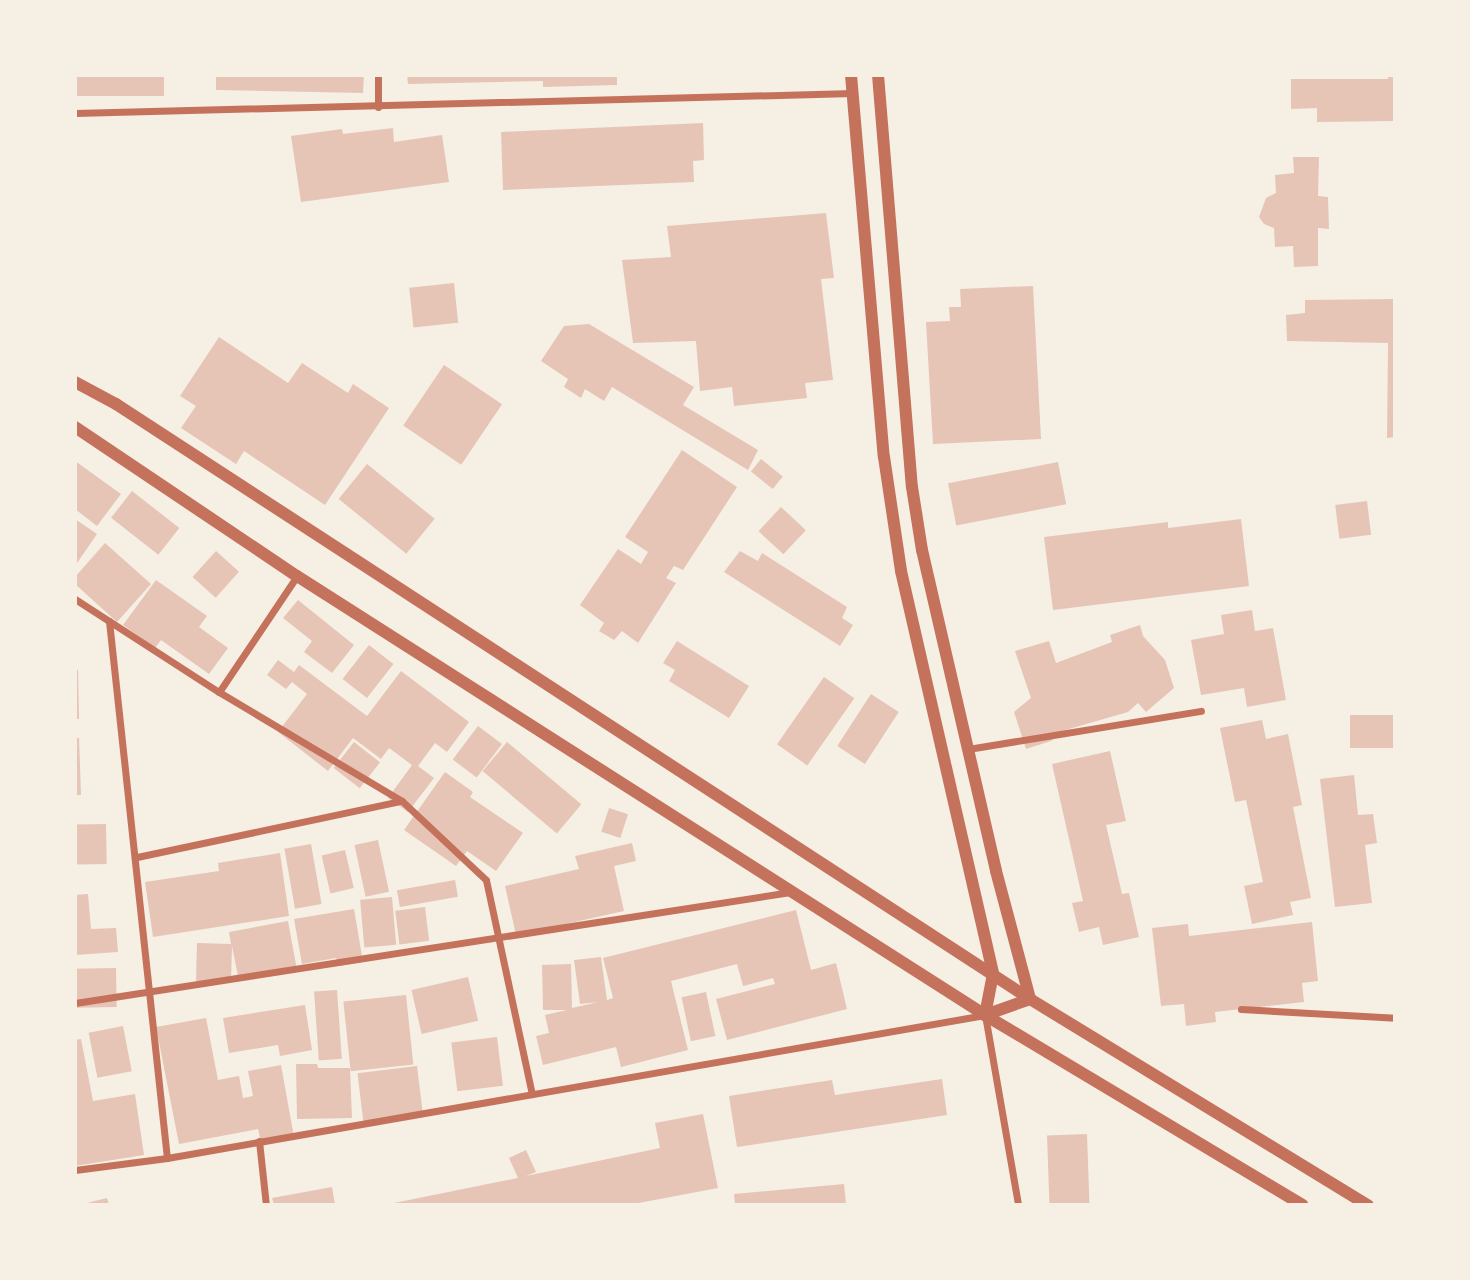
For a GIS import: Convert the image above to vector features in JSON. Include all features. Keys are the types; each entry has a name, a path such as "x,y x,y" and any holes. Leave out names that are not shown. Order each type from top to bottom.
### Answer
{"street":[{"path":"378,75 378,107"},
{"path":"852,75 884,457 901,571 993,974 985,1014 1018,1205"},
{"path":"878,75 912,487 937,623 1030,999"},
{"path":"75,113 854,93"},
{"path":"75,382 128,412 1030,999 1368,1205"},
{"path":"75,427 297,576 792,892 985,1014 1302,1205"},
{"path":"219,692 297,576"},
{"path":"75,599 219,692 401,801 486,880 501,937 532,1094"},
{"path":"109,621 152,991 167,1157"},
{"path":"968,749 1202,711"},
{"path":"137,857 401,801"},
{"path":"75,1003 792,892"},
{"path":"75,1170 167,1157 985,1014 1030,999"},
{"path":"1241,1009 1395,1018"},
{"path":"259,1141 267,1205"}],"building":[{"path":"75,75 164,75 164,96 75,96"},
{"path":"216,75 364,75 363,93 216,90"},
{"path":"407,75 617,75 617,85 543,87 543,81 408,84"},
{"path":"1388,75 1395,75 1395,121 1317,122 1317,108 1291,109 1291,79 1388,79"},
{"path":"703,123 704,160 693,161 694,182 503,190 501,132"},
{"path":"393,128 394,142 442,135 449,182 301,202 291,136 342,129 343,134"},
{"path":"1293,157 1319,157 1318,196 1328,197 1329,229 1318,228 1318,266 1294,267 1293,246 1275,247 1274,228 1264,224 1259,217 1266,198 1276,193 1275,175 1294,173"},
{"path":"826,213 834,278 821,279 833,380 805,383 807,398 734,406 732,387 700,391 696,341 633,343 622,260 671,257 667,226"},
{"path":"454,283 458,323 413,327 409,288"},
{"path":"1033,286 1041,439 933,444 926,322 950,321 949,307 961,307 960,289"},
{"path":"1395,299 1395,437 1387,438 1388,343 1287,341 1286,315 1305,313 1305,300"},
{"path":"589,324 694,387 683,405 758,450 748,470 612,387 604,401 585,389 581,398 564,387 568,379 541,361 564,326"},
{"path":"219,337 288,383 302,363 348,393 353,384 389,408 325,505 244,451 236,464 181,428 196,406 180,396"},
{"path":"444,365 502,404 461,465 403,426"},
{"path":"682,450 737,487 683,570 674,566 666,578 676,583 638,643 622,631 614,640 599,631 604,623 580,605 618,549 641,564 648,552 625,537"},
{"path":"761,459 783,477 773,489 751,471"},
{"path":"75,461 121,494 97,526 75,509"},
{"path":"1058,462 1066,504 956,526 948,483"},
{"path":"367,464 435,519 406,554 339,499"},
{"path":"132,491 179,528 158,555 111,518"},
{"path":"1367,501 1371,535 1339,539 1335,505"},
{"path":"781,507 806,530 783,554 758,531"},
{"path":"75,519 97,534 75,566"},
{"path":"1241,519 1249,586 1053,610 1044,537 1168,522 1168,528"},
{"path":"105,543 151,584 117,622 75,584 75,577"},
{"path":"216,551 239,572 216,598 193,577"},
{"path":"740,551 758,561 762,553 847,607 842,618 853,625 840,646 724,572"},
{"path":"156,580 207,616 199,627 228,648 209,674 161,640 155,648 123,625"},
{"path":"298,600 354,645 332,673 304,652 312,641 283,618"},
{"path":"1252,610 1255,631 1273,628 1286,700 1247,707 1244,688 1201,695 1191,640 1224,634 1221,615"},
{"path":"1140,625 1143,636 1165,660 1174,688 1146,712 1138,703 1128,712 1062,731 1051,741 1026,749 1014,712 1031,698 1015,651 1049,641 1056,663 1112,642 1110,635"},
{"path":"677,641 749,686 729,718 669,681 675,670 663,663"},
{"path":"369,645 393,664 367,698 343,679"},
{"path":"278,660 294,672 299,665 367,716 401,671 469,722 447,752 435,743 418,766 434,778 408,812 388,798 412,765 389,748 381,759 353,738 328,771 278,732 307,694 292,682 286,689 267,675"},
{"path":"75,670 78,670 79,719 75,719"},
{"path":"824,677 854,698 807,765 777,744"},
{"path":"871,694 899,712 865,764 837,746"},
{"path":"1350,715 1395,715 1395,748 1350,748"},
{"path":"1262,720 1266,739 1288,734 1302,805 1293,807 1311,898 1290,902 1293,915 1252,924 1244,886 1263,882 1246,800 1235,802 1220,728"},
{"path":"478,726 502,744 477,778 453,760"},
{"path":"75,738 79,738 81,795 75,795"},
{"path":"354,742 380,762 360,788 334,768"},
{"path":"507,742 581,804 557,833 483,771"},
{"path":"1110,751 1126,821 1106,825 1122,894 1129,893 1139,937 1103,945 1099,927 1079,932 1072,903 1083,901 1052,764"},
{"path":"445,772 473,792 470,797 523,833 496,871 467,851 456,866 404,830"},
{"path":"1354,775 1358,815 1373,814 1377,843 1365,845 1372,903 1335,907 1320,779"},
{"path":"609,808 628,814 620,838 601,832"},
{"path":"106,824 107,864 76,865 75,825"},
{"path":"378,840 389,892 366,897 355,845"},
{"path":"632,843 636,861 614,866 624,911 516,935 505,886 579,869 575,856"},
{"path":"311,844 322,904 295,909 284,849"},
{"path":"345,850 354,888 330,893 322,855"},
{"path":"280,853 289,916 153,937 145,882 219,871 218,863"},
{"path":"455,880 458,897 400,907 397,890"},
{"path":"88,894 91,929 116,928 118,952 75,955 75,895"},
{"path":"392,897 396,945 364,948 360,900"},
{"path":"425,907 429,941 399,944 395,911"},
{"path":"354,909 363,962 338,966 336,958 302,964 294,919"},
{"path":"796,910 811,970 836,963 847,1009 727,1040 716,999 775,984 773,978 743,986 737,964 671,981 688,1050 621,1067 616,1047 543,1065 536,1036 549,1033 545,1015 567,1010 543,1010 542,965 571,964 572,1008 598,1002 580,1004 574,960 601,957 607,1000 613,998 603,958"},
{"path":"288,921 297,970 239,981 232,946 231,982 196,981 197,943 231,944 229,932"},
{"path":"1312,922 1318,981 1302,983 1304,1002 1215,1012 1216,1022 1186,1026 1184,1004 1161,1006 1152,928 1188,924 1189,936"},
{"path":"116,968 117,1007 76,1008 75,969"},
{"path":"468,977 478,1021 422,1034 411,990"},
{"path":"337,990 342,1059 319,1060 314,992"},
{"path":"706,992 715,1036 691,1041 682,997"},
{"path":"406,995 413,1065 351,1071 343,1002"},
{"path":"305,1005 312,1050 280,1056 278,1045 229,1053 223,1018"},
{"path":"206,1018 218,1080 239,1076 243,1098 253,1096 248,1071 281,1065 294,1137 261,1143 258,1129 179,1144 156,1027"},
{"path":"123,1026 132,1071 97,1078 89,1033"},
{"path":"497,1037 503,1086 457,1091 451,1043"},
{"path":"81,1039 93,1101 135,1094 144,1155 75,1166 75,1040"},
{"path":"296,1064 317,1064 318,1068 350,1068 352,1118 297,1119"},
{"path":"417,1066 423,1116 364,1123 357,1073"},
{"path":"942,1079 947,1115 737,1147 729,1096 832,1080 835,1095"},
{"path":"703,1114 718,1188 628,1205 384,1205 518,1178 509,1158 526,1150 536,1172 526,1176 660,1148 655,1123"},
{"path":"1087,1134 1089,1205 1049,1205 1047,1135"},
{"path":"844,1184 846,1205 735,1205 734,1194"},
{"path":"332,1187 335,1205 274,1205 272,1198"},
{"path":"107,1198 109,1205 83,1205 83,1204"}]}
